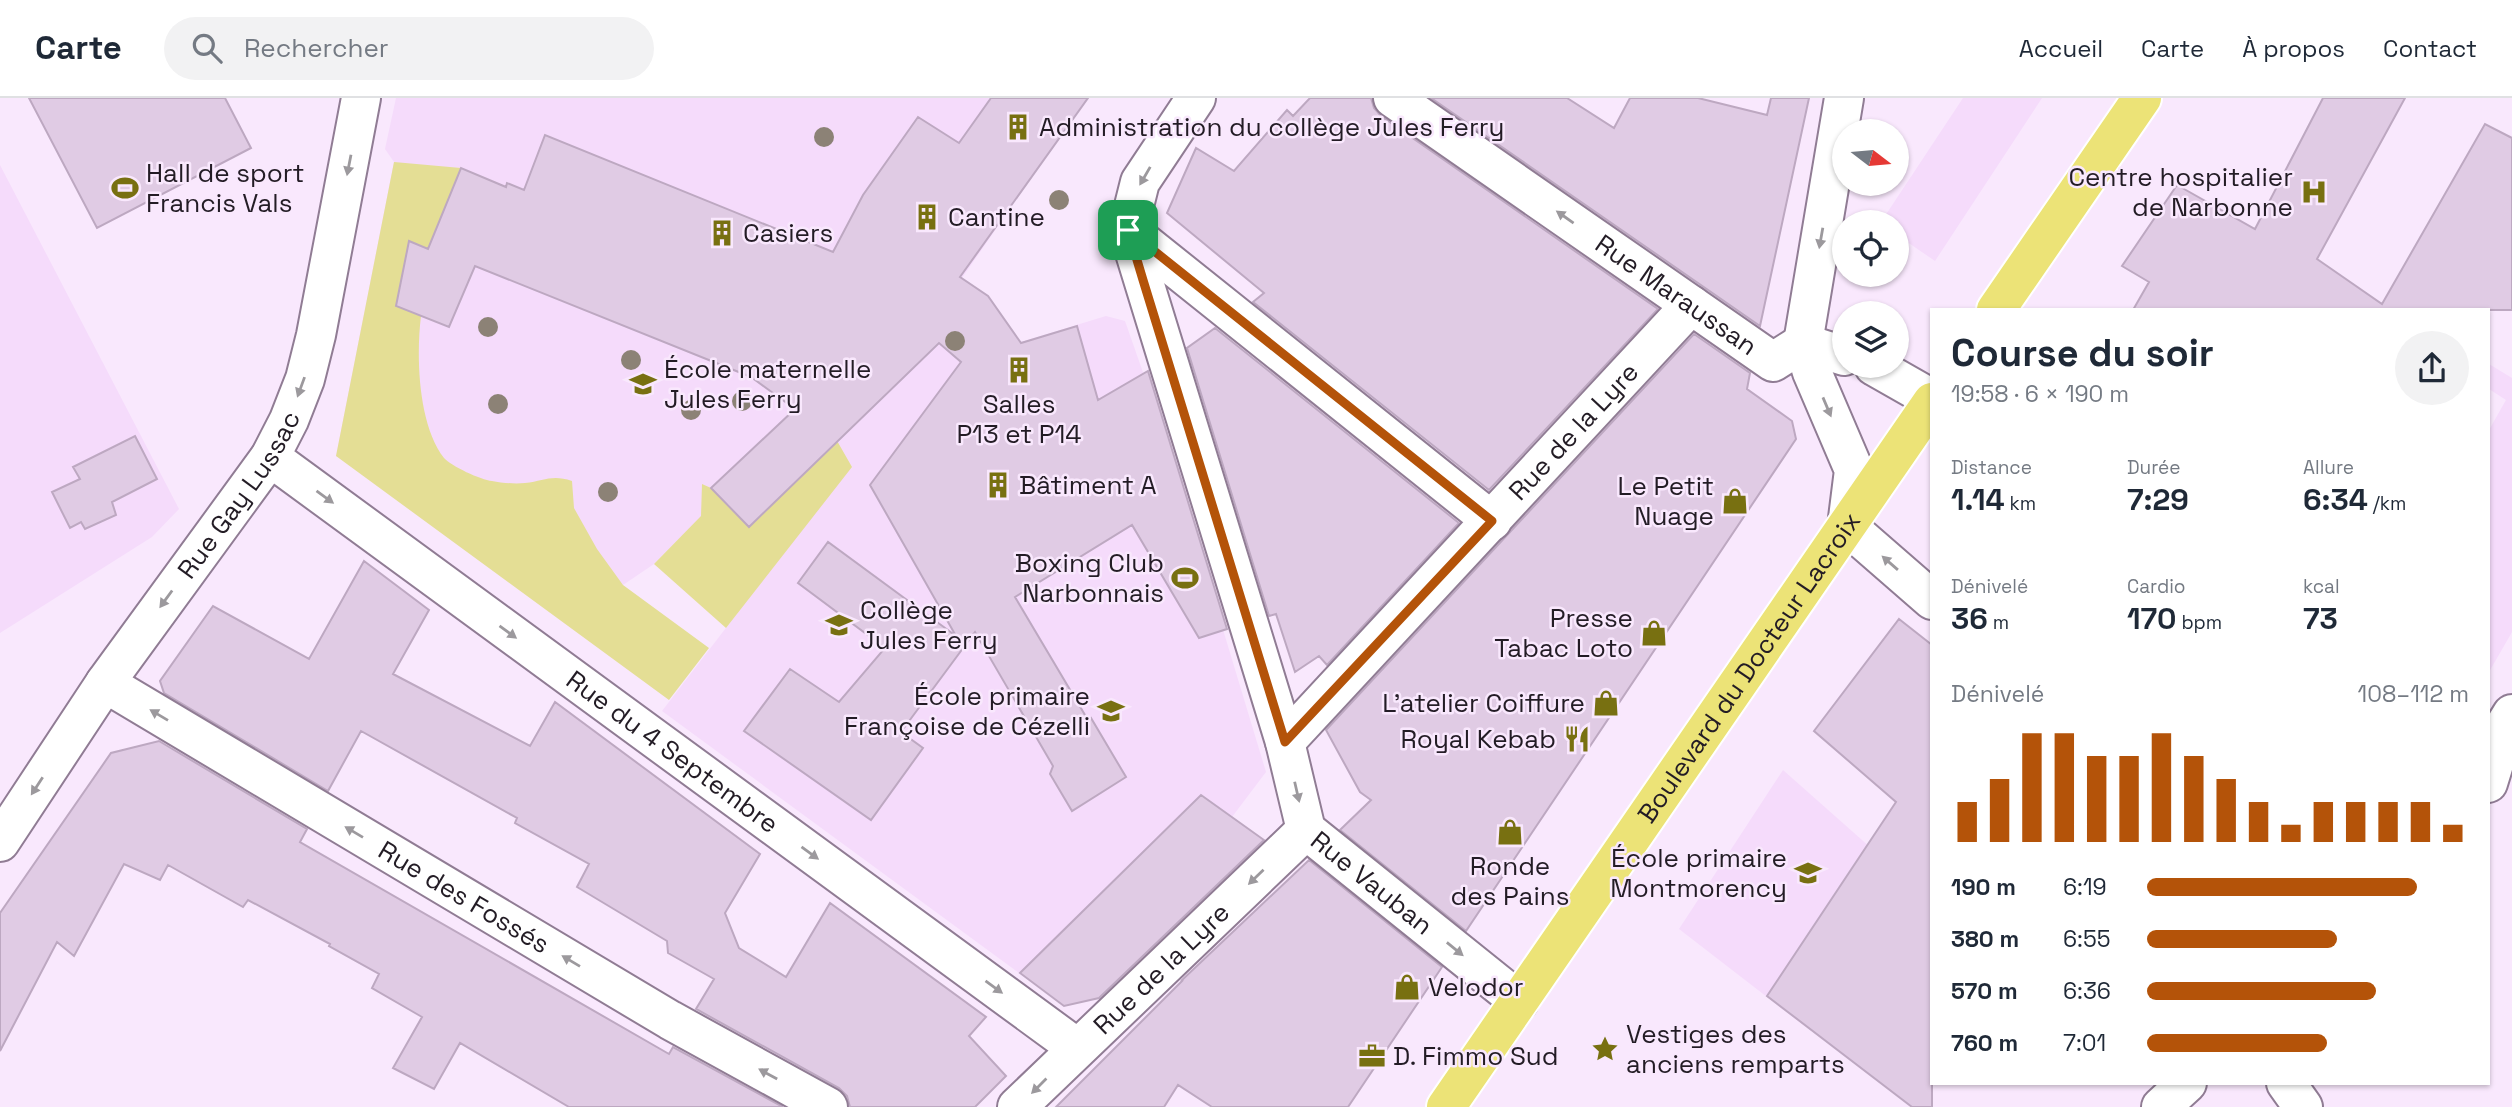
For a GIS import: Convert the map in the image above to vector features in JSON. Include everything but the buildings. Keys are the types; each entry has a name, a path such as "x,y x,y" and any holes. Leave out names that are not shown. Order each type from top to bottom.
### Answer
{"main road":[{"path":"1997,308 2142,98"},
{"name":"Boulevard du Docteur Lacroix","path":"1446,1107 1930,404"}],"street":[{"name":"Rue Gay Lussac","path":"0,842 105,683 270,457 297,400 316,335 361,98"},
{"path":"1196,98 1140,182 1128,230 1492,521"},
{"name":"Rue Maraussan","path":"1393,98 1773,362 1803,343"},
{"path":"1844,98 1803,343 1812,372 1854,470 1847,526 1930,598"},
{"name":"Rue Vauban","path":"1128,230 1285,742 1306,830 1519,1001"},
{"name":"Rue de la Lyre","path":"1285,742 1691,305"},
{"path":"1803,343 1832,352"},
{"path":"1894,378 1930,400"},
{"name":"Rue du 4 Septembre","path":"270,457 1076,1048"},
{"name":"Rue des Fossés","path":"105,683 670,1020 828,1107"},
{"path":"2490,774 2503,716"},
{"name":"Rue de la Lyre","path":"1017,1107 1306,830"},
{"path":"2161,1107 2185,1085"},
{"path":"2287,1085 2303,1107"}],"shaded area":[{"path":"396,98 1087,98 962,278 988,296 1004,318 1011,345 1106,316 1125,321 1160,421 1266,772 1232,817 1255,834 1081,1002 1064,1006 662,711 769,572 701,517 654,564 623,585 336,456 394,162 385,149"},
{"name":"Centre hospitalier de Narbonne","path":"1963,98 2042,98 1935,261 1909,243 1909,210 1889,210 1898,196 1909,196 1909,180"},
{"path":"394,162 461,168 428,249 409,241 397,306 421,316 421,390 435,444 448,461 487,480 504,483 553,478 572,481 574,508 597,549 623,585 709,648 669,700 336,456"},
{"path":"0,165 179,509 152,537 0,633"},
{"path":"2490,365 2512,378 2512,632 2490,670 2490,428 2506,400 2490,390"},
{"path":"836,439 852,467 726,628 654,564 701,516 702,484 711,488 749,527"},
{"name":"École primaire Montmorency","path":"1783,770 1930,900 1930,904 1811,1031 1679,929"}],"place":[{"name":"Administration du collège Jules Ferry","path":"1018,127"},
{"name":"Hall de sport Francis Vals","path":"125,188"},
{"name":"Centre hospitalier de Narbonne","path":"2314,192"},
{"name":"Cantine","path":"927,217"},
{"name":"Casiers","path":"722,233"},
{"name":"Salles P13 et P14","path":"1019,370"},
{"name":"École maternelle Jules Ferry","path":"643,384"},
{"name":"Bâtiment A","path":"998,485"},
{"name":"Le Petit Nuage","path":"1735,501"},
{"name":"Boxing Club Narbonnais","path":"1185,578"},
{"name":"Collège Jules Ferry","path":"839,625"},
{"name":"Presse Tabac Loto","path":"1654,633"},
{"name":"L'atelier Coiffure","path":"1606,703"},
{"name":"École primaire Françoise de Cézelli","path":"1111,711"},
{"name":"Royal Kebab","path":"1577,739"},
{"name":"Ronde des Pains","path":"1510,832"},
{"name":"École primaire Montmorency","path":"1808,873"},
{"name":"Velodor","path":"1407,987"},
{"name":"Vestiges des anciens remparts","path":"1605,1049"},
{"name":"D. Fimmo Sud","path":"1372,1056"}],"route":[{"path":"1128,230 1492,521 1285,742 1143,280 1128,230"}]}
